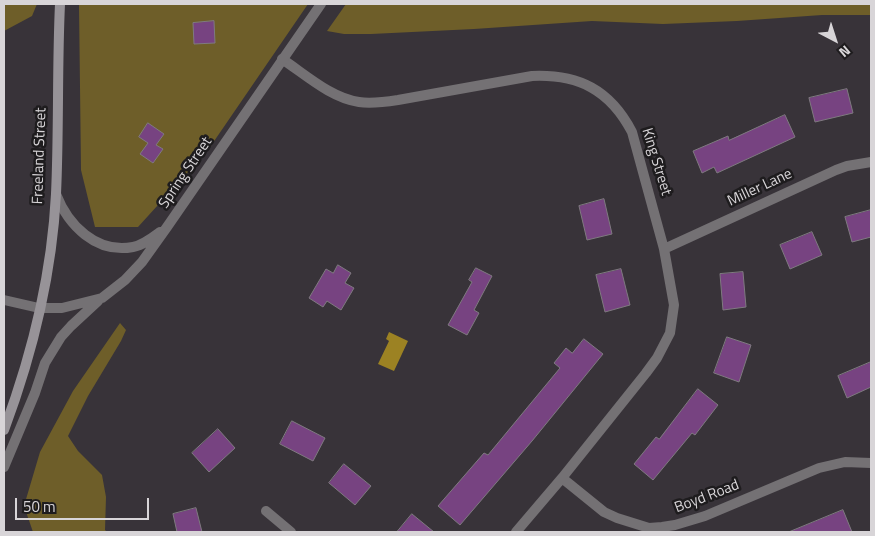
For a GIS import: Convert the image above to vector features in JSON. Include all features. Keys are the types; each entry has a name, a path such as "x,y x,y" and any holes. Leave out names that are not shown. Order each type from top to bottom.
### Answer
{"main road":[{"name":"Freeland Street","path":"4,430 40,308 50,249 56,194 60,4"}],"street":[{"name":"Spring Street","path":"4,300 40,308 62,308 102,298 126,280 142,262 167,227 320,4"},
{"name":"King Street","path":"282,59 334,94 345,99 360,102 376,103 398,100 532,76 549,75 566,78 591,87 614,104 632,132 664,249 674,305 670,333 646,373 516,532"},
{"name":"Miller Lane","path":"664,249 830,173 847,166 871,162"},
{"path":"56,194 62,210 81,232 92,240 106,245 120,248 133,247 145,243 167,227"},
{"path":"4,467 35,393 45,363 70,326 102,298"},
{"name":"Boyd Road","path":"562,478 604,512 649,528 680,524 705,516 820,468 845,462 871,464"},
{"path":"266,511 291,532"}],"shaded area":[{"path":"4,4 37,4 32,16 4,31"},
{"path":"79,4 308,4 208,150 138,227 95,227 81,170"},
{"path":"346,4 871,4 871,15 822,15 663,24 592,21 371,34 344,34 327,31"},
{"path":"120,323 126,330 121,341 88,396 68,436 78,451 102,475 106,497 105,530 107,532 33,532 24,506 40,452 73,391"},
{"path":"389,332 408,341 394,371 378,364 389,341 386,339"}],"building":[{"path":"214,21 215,43 194,44 193,23"},
{"path":"847,89 853,113 815,122 809,98"},
{"path":"785,115 795,137 717,173 714,167 702,173 693,151 728,136 729,140"},
{"path":"148,123 164,134 156,145 163,149 153,163 140,154 148,143 139,137"},
{"path":"604,199 612,234 587,240 579,206"},
{"path":"871,210 871,237 852,242 845,217"},
{"path":"812,232 822,255 790,269 780,245"},
{"path":"338,265 351,273 345,283 354,288 341,310 327,301 323,307 309,298 326,269 333,273"},
{"path":"476,268 492,276 474,310 479,313 467,335 448,325 472,282 469,280"},
{"path":"621,269 630,305 605,312 596,275"},
{"path":"743,272 746,307 723,310 720,274"},
{"path":"727,337 751,345 739,382 714,373"},
{"path":"584,339 603,354 460,525 438,506 484,453 488,455 560,368 554,363 566,348 572,353"},
{"path":"871,362 871,387 847,398 838,376"},
{"path":"698,389 718,405 695,435 692,433 653,480 634,464 656,437 659,439"},
{"path":"292,421 325,438 313,461 280,444"},
{"path":"218,429 235,448 209,472 192,453"},
{"path":"344,464 371,486 355,505 329,483"},
{"path":"196,508 202,532 177,532 173,514"},
{"path":"843,510 852,532 789,532"},
{"path":"412,514 434,532 397,532"}]}
